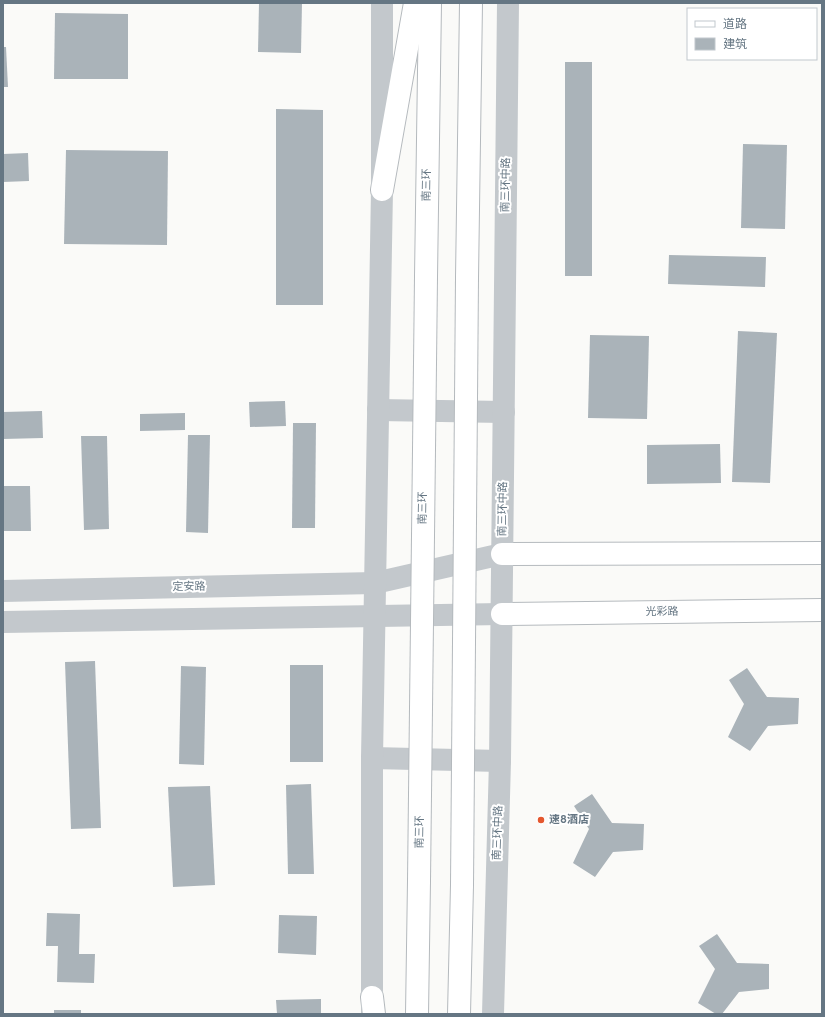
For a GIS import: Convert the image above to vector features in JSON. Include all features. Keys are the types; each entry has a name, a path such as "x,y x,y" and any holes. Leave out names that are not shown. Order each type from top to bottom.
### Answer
{"main road":[{"path":"382,190 415,3"},
{"name":"南三环","path":"417,1014 430,3"},
{"path":"459,1014 462,885 471,3"},
{"path":"502,554 822,553"},
{"name":"光彩路","path":"502,614 822,610"}],"street":[{"path":"373,1008 372,758 382,190 382,3"},
{"name":"南三环中路","path":"493,1014 500,761 508,3"},
{"path":"378,410 504,412"},
{"name":"定安路","path":"3,591 375,583 502,554"},
{"path":"3,622 502,614"},
{"path":"372,758 500,761"}],"building":[{"path":"259,3 302,3 301,53 258,52"},
{"path":"55,13 128,14 128,79 54,79"},
{"path":"3,47 6,47 8,87 3,87"},
{"path":"565,62 592,62 592,276 565,276"},
{"path":"276,109 323,110 323,305 276,305"},
{"path":"743,144 787,145 785,229 741,228"},
{"path":"66,150 168,151 167,245 64,244"},
{"path":"28,153 29,181 3,182 3,154"},
{"path":"669,255 766,257 765,287 668,284"},
{"path":"738,331 777,333 770,483 732,482"},
{"path":"590,335 649,336 647,419 588,418"},
{"path":"285,401 286,426 250,427 249,402"},
{"path":"42,411 43,438 3,439 3,412"},
{"path":"185,413 185,430 140,431 140,414"},
{"path":"293,423 316,423 315,528 292,528"},
{"path":"188,435 210,435 208,533 186,532"},
{"path":"81,436 107,436 109,529 84,530"},
{"path":"720,444 721,483 647,484 647,445"},
{"path":"3,486 30,486 31,531 3,531"},
{"path":"95,661 101,828 71,829 65,662"},
{"path":"290,665 323,665 323,762 290,762"},
{"path":"181,666 206,667 204,765 179,764"},
{"path":"747,668 767,697 799,698 798,724 768,726 750,751 728,737 744,704 729,680"},
{"path":"311,784 314,874 288,874 286,785"},
{"path":"210,786 215,885 173,887 168,787"},
{"path":"592,794 612,823 644,824 643,850 613,852 595,877 573,863 589,829 574,806"},
{"path":"47,913 80,914 79,954 95,954 94,983 57,982 58,946 46,946"},
{"path":"279,915 317,916 316,955 278,953"},
{"path":"717,934 737,963 769,964 769,989 739,992 722,1014 716,1014 698,1003 715,969 699,946"},
{"path":"321,999 321,1014 277,1014 276,1000"},
{"path":"54,1010 81,1010 81,1014 54,1014"}],"place":[{"name":"速8酒店","path":"541,820"}]}
